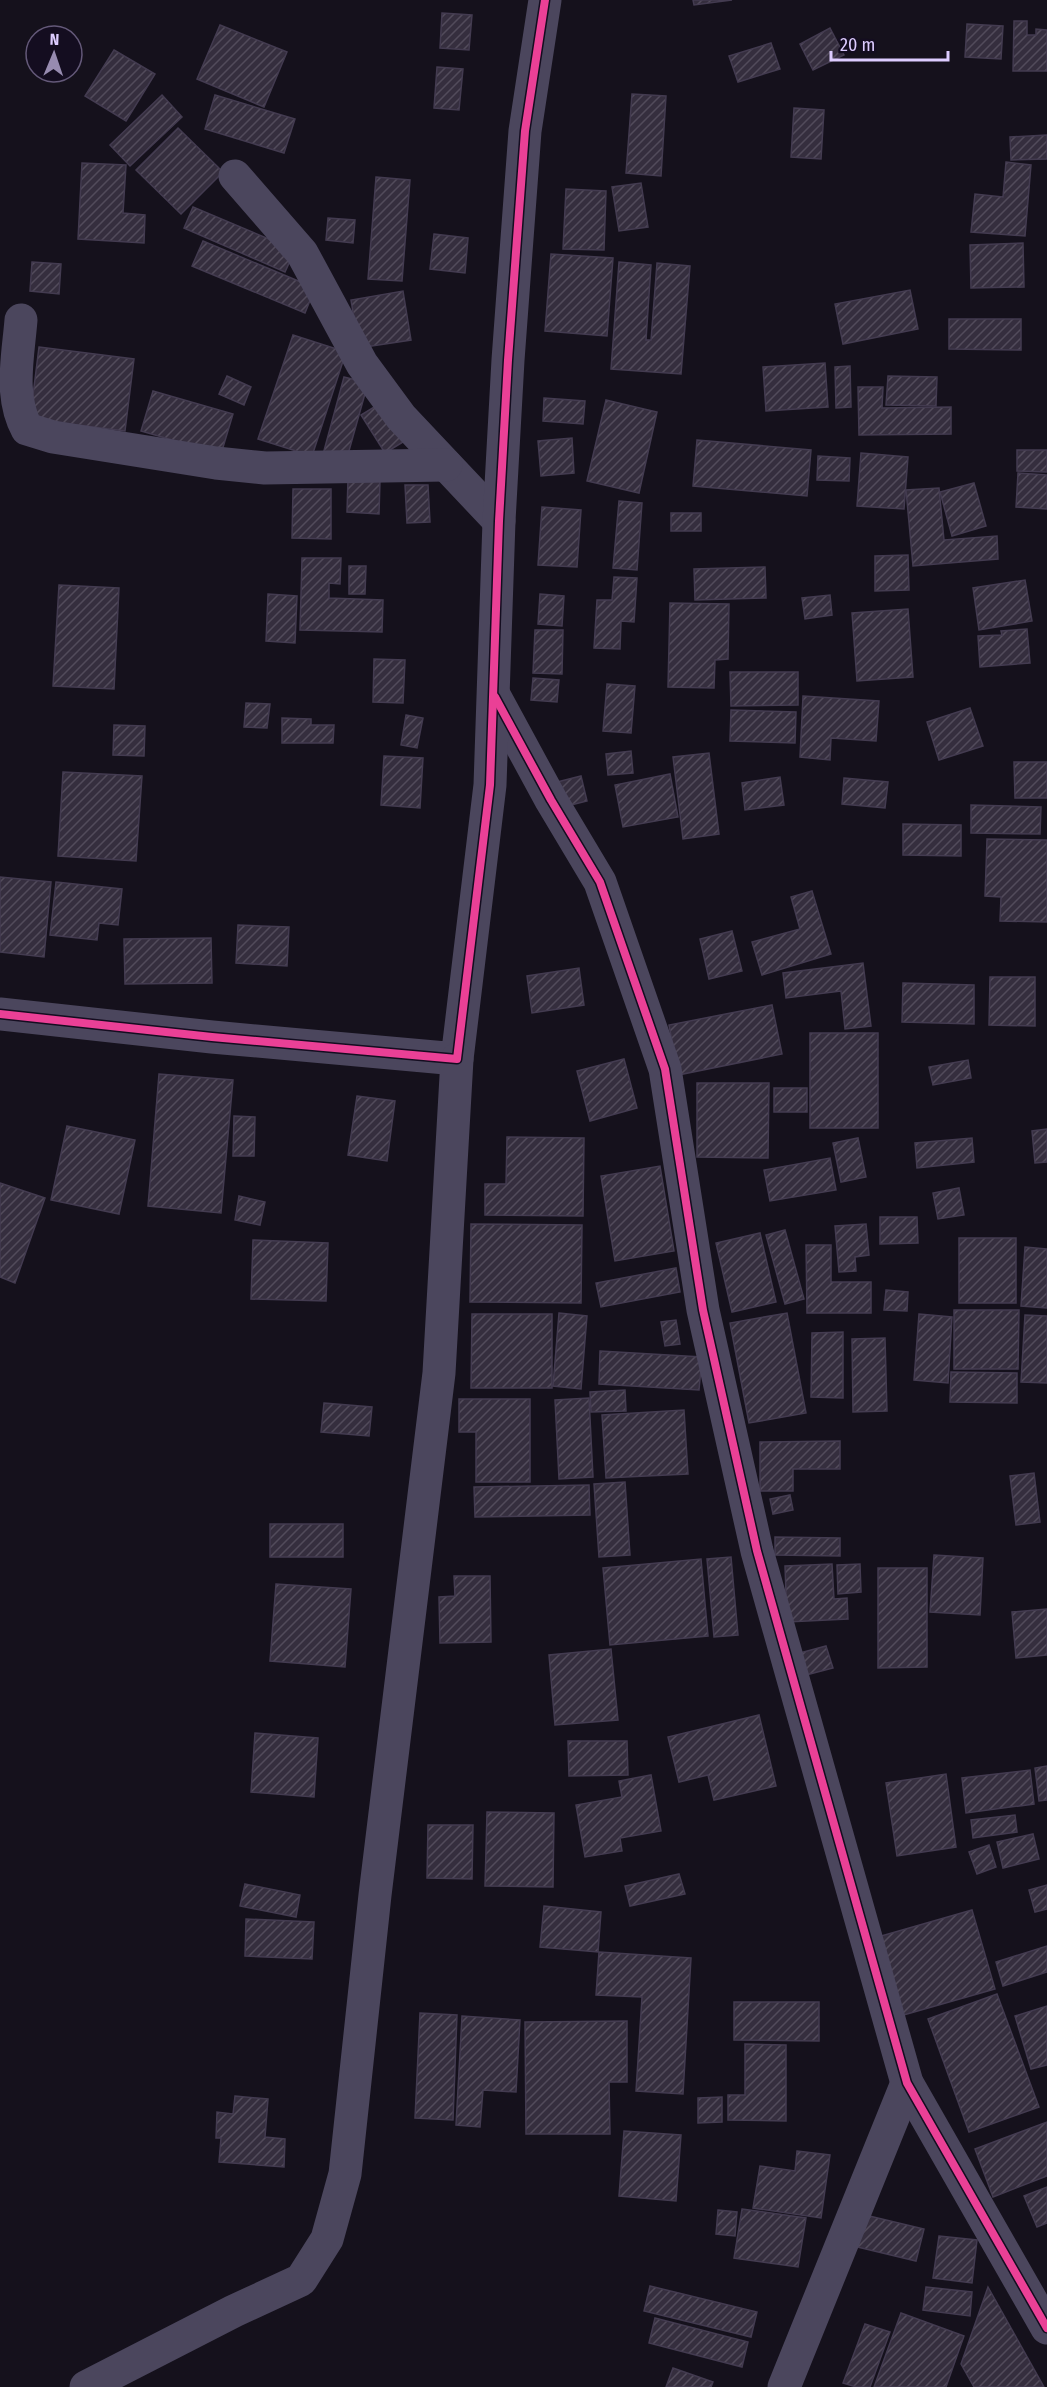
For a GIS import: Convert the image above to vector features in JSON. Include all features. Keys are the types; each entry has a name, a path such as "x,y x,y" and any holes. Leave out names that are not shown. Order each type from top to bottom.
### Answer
{"street":[{"path":"86,2387 234,2311 301,2280 327,2240 345,2174 375,1895 439,1373 457,1059 490,785 495,697 499,521 525,131 545,0"},
{"path":"235,176 302,253 362,364 401,417 499,521"},
{"path":"21,320 16,391 19,414 27,429 64,439 216,463 266,468 446,465"},
{"path":"495,697 550,800 600,882 665,1069 703,1310 757,1551 908,2083 1047,2328"},
{"path":"0,1014 212,1037 457,1059"},
{"path":"784,2387 908,2083"}],"building":[{"path":"693,0 732,0 694,5"},
{"path":"442,13 472,15 469,50 440,48"},
{"path":"1014,21 1027,21 1027,35 1036,35 1036,29 1047,30 1047,71 1013,71"},
{"path":"967,24 1003,26 1001,59 965,57"},
{"path":"220,25 287,52 264,107 197,79"},
{"path":"830,28 844,55 813,70 800,44"},
{"path":"771,43 780,69 738,82 729,56"},
{"path":"114,50 155,74 126,121 85,96"},
{"path":"437,67 463,69 459,110 434,108"},
{"path":"632,94 666,96 661,176 626,173"},
{"path":"162,95 182,117 130,166 110,145"},
{"path":"215,95 295,119 284,153 205,129"},
{"path":"794,108 824,110 821,159 791,157"},
{"path":"178,128 223,172 181,214 136,170"},
{"path":"1047,135 1047,159 1011,160 1010,137"},
{"path":"1006,162 1031,165 1025,236 971,232 975,194 1003,197"},
{"path":"82,163 126,165 123,213 145,215 144,243 78,239"},
{"path":"376,177 410,180 402,281 368,279"},
{"path":"641,183 648,227 619,231 612,187"},
{"path":"566,189 606,191 604,250 563,249"},
{"path":"193,207 295,250 285,272 184,228"},
{"path":"328,218 355,220 353,243 326,240"},
{"path":"434,234 468,238 465,273 430,269"},
{"path":"203,241 315,288 305,313 192,266"},
{"path":"1023,243 1024,287 971,288 970,245"},
{"path":"551,254 613,258 607,336 545,331"},
{"path":"32,262 61,264 59,294 30,291"},
{"path":"619,262 651,265 646,340 651,340 657,263 690,266 681,374 611,369"},
{"path":"910,290 918,329 843,344 835,304"},
{"path":"403,291 411,340 359,348 351,300"},
{"path":"949,319 1021,319 1021,350 949,349"},
{"path":"293,335 346,352 312,456 258,439"},
{"path":"39,347 134,359 125,431 30,419"},
{"path":"825,363 828,407 766,411 763,367"},
{"path":"850,366 851,407 836,408 835,367"},
{"path":"227,376 251,387 244,405 219,394"},
{"path":"888,376 937,377 936,406 886,405"},
{"path":"344,377 368,383 345,465 322,458"},
{"path":"858,387 883,387 882,408 951,407 951,434 859,435"},
{"path":"153,391 233,414 221,454 141,431"},
{"path":"544,398 585,401 583,424 543,421"},
{"path":"606,400 657,412 639,493 587,481"},
{"path":"384,401 408,439 385,453 361,415"},
{"path":"572,438 574,473 541,476 538,441"},
{"path":"697,440 811,450 807,496 693,486"},
{"path":"1017,450 1047,450 1047,472 1017,471"},
{"path":"861,453 908,457 904,509 857,506"},
{"path":"818,456 850,458 849,481 817,480"},
{"path":"1018,473 1047,475 1047,509 1016,507"},
{"path":"348,479 380,481 379,514 347,512"},
{"path":"974,483 986,526 952,536 940,492"},
{"path":"405,485 428,485 430,522 407,523"},
{"path":"939,488 944,540 997,536 998,559 913,566 906,490"},
{"path":"293,489 331,489 331,539 292,538"},
{"path":"619,501 642,503 637,570 613,568"},
{"path":"542,507 581,510 577,567 538,565"},
{"path":"671,513 701,513 701,531 671,531"},
{"path":"908,555 909,590 875,591 875,556"},
{"path":"302,558 341,558 340,584 329,583 329,598 383,600 382,632 300,630"},
{"path":"349,566 366,566 365,594 349,594"},
{"path":"765,567 766,598 695,600 694,569"},
{"path":"614,577 637,578 634,622 621,621 620,649 594,648 597,600 612,600"},
{"path":"1025,580 1032,621 979,630 973,588"},
{"path":"59,585 119,588 114,689 53,686"},
{"path":"268,594 297,596 295,643 266,641"},
{"path":"540,594 564,596 562,626 538,624"},
{"path":"830,595 832,615 805,619 802,598"},
{"path":"670,603 729,604 728,659 715,660 714,688 668,687"},
{"path":"908,609 913,677 857,681 852,613"},
{"path":"1027,629 1030,663 980,667 978,636 1002,635 1001,631"},
{"path":"535,630 563,630 562,674 533,673"},
{"path":"374,659 405,660 403,703 373,702"},
{"path":"730,672 798,672 798,705 731,706"},
{"path":"533,678 559,680 557,702 531,700"},
{"path":"607,684 635,686 631,733 603,731"},
{"path":"803,696 879,701 876,741 831,738 830,760 800,757"},
{"path":"246,703 270,704 267,728 244,727"},
{"path":"970,708 983,746 939,760 927,722"},
{"path":"731,710 796,712 795,743 730,741"},
{"path":"406,715 423,718 417,748 401,745"},
{"path":"282,718 311,719 311,725 334,725 333,743 282,743"},
{"path":"114,725 145,726 144,756 113,755"},
{"path":"631,751 633,773 608,775 606,754"},
{"path":"709,753 719,834 683,839 673,757"},
{"path":"384,756 423,758 420,808 381,805"},
{"path":"1014,762 1047,762 1047,798 1015,798"},
{"path":"63,772 142,776 136,861 58,856"},
{"path":"670,774 678,817 623,827 615,785"},
{"path":"581,776 587,801 555,809 549,784"},
{"path":"780,777 784,805 745,810 742,783"},
{"path":"844,778 888,782 885,808 842,804"},
{"path":"971,805 1041,807 1040,834 971,833"},
{"path":"903,824 961,825 961,856 903,855"},
{"path":"987,839 1047,840 1047,922 1000,921 1001,897 985,896"},
{"path":"0,877 51,882 44,957 0,952"},
{"path":"56,882 122,889 118,925 99,923 97,940 50,935"},
{"path":"812,891 831,954 762,975 752,942 800,929 791,897"},
{"path":"238,925 289,927 287,966 236,963"},
{"path":"732,931 742,971 709,979 700,939"},
{"path":"211,938 212,983 125,984 124,939"},
{"path":"863,963 871,1026 845,1029 841,991 786,998 783,973"},
{"path":"579,968 584,1005 532,1013 527,976"},
{"path":"990,977 1035,977 1035,1026 989,1025"},
{"path":"903,983 974,985 974,1024 902,1022"},
{"path":"772,1005 782,1054 678,1075 669,1025"},
{"path":"810,1033 878,1033 878,1128 810,1128"},
{"path":"624,1059 637,1108 590,1121 577,1071"},
{"path":"968,1060 971,1078 933,1085 929,1067"},
{"path":"159,1074 233,1080 221,1213 148,1206"},
{"path":"697,1083 769,1083 768,1158 697,1157"},
{"path":"774,1088 807,1088 807,1112 774,1112"},
{"path":"357,1096 395,1101 387,1161 348,1155"},
{"path":"234,1116 255,1117 254,1156 233,1156"},
{"path":"67,1126 135,1140 119,1214 51,1200"},
{"path":"1047,1129 1047,1162 1035,1163 1032,1131"},
{"path":"507,1137 584,1138 583,1216 485,1215 485,1184 506,1184"},
{"path":"858,1138 866,1177 841,1182 833,1143"},
{"path":"972,1138 974,1162 917,1168 915,1143"},
{"path":"830,1158 836,1190 770,1201 764,1170"},
{"path":"660,1166 674,1251 615,1261 601,1176"},
{"path":"0,1183 45,1198 15,1283 0,1277"},
{"path":"959,1188 964,1215 938,1219 933,1193"},
{"path":"239,1196 265,1202 260,1225 235,1220"},
{"path":"880,1217 917,1217 918,1243 880,1244"},
{"path":"471,1224 582,1225 581,1303 470,1302"},
{"path":"866,1224 869,1255 855,1257 856,1271 839,1272 835,1226"},
{"path":"785,1230 804,1299 785,1304 766,1235"},
{"path":"760,1233 776,1302 732,1312 716,1243"},
{"path":"959,1238 1016,1238 1016,1303 959,1303"},
{"path":"253,1240 328,1243 326,1301 251,1299"},
{"path":"806,1245 831,1245 831,1282 871,1282 871,1313 807,1313"},
{"path":"1025,1247 1047,1249 1047,1308 1021,1306"},
{"path":"676,1268 680,1292 601,1307 596,1283"},
{"path":"886,1290 908,1292 907,1311 884,1310"},
{"path":"954,1310 1019,1310 1018,1369 954,1369"},
{"path":"559,1313 587,1316 581,1389 553,1386"},
{"path":"787,1313 806,1413 749,1423 730,1323"},
{"path":"472,1314 552,1314 552,1388 471,1388"},
{"path":"919,1314 952,1317 948,1383 914,1380"},
{"path":"1025,1315 1047,1316 1047,1383 1021,1382"},
{"path":"676,1320 680,1344 665,1346 661,1322"},
{"path":"843,1332 843,1398 811,1397 812,1333"},
{"path":"885,1338 887,1411 853,1412 852,1339"},
{"path":"600,1351 702,1357 699,1390 599,1384"},
{"path":"951,1372 1017,1373 1017,1403 950,1402"},
{"path":"625,1390 626,1411 591,1412 590,1392"},
{"path":"589,1398 593,1477 559,1479 555,1400"},
{"path":"459,1399 530,1399 530,1482 476,1482 476,1432 459,1432"},
{"path":"324,1403 372,1407 369,1436 321,1432"},
{"path":"684,1410 688,1474 606,1478 602,1415"},
{"path":"840,1441 840,1469 793,1469 793,1491 760,1491 760,1442"},
{"path":"1034,1473 1040,1522 1016,1525 1010,1476"},
{"path":"625,1482 630,1555 599,1557 594,1484"},
{"path":"589,1485 590,1515 475,1517 474,1487"},
{"path":"790,1495 793,1510 773,1514 770,1499"},
{"path":"270,1524 343,1524 343,1557 270,1557"},
{"path":"775,1537 840,1538 840,1556 775,1555"},
{"path":"934,1555 983,1558 980,1615 930,1612"},
{"path":"731,1557 738,1635 714,1637 707,1559"},
{"path":"701,1559 708,1636 610,1645 603,1568"},
{"path":"832,1564 834,1599 847,1598 848,1619 787,1622 785,1566"},
{"path":"860,1564 861,1592 838,1594 837,1565"},
{"path":"878,1568 927,1568 927,1667 878,1668"},
{"path":"454,1576 490,1576 491,1642 440,1643 439,1597 455,1596"},
{"path":"276,1584 351,1589 345,1667 270,1661"},
{"path":"1047,1609 1047,1655 1016,1658 1012,1612"},
{"path":"826,1646 833,1668 802,1676 796,1654"},
{"path":"611,1649 618,1720 555,1725 549,1655"},
{"path":"759,1715 776,1786 714,1800 708,1775 679,1782 668,1737"},
{"path":"255,1733 318,1738 314,1797 251,1792"},
{"path":"568,1741 627,1741 628,1775 569,1776"},
{"path":"1047,1766 1047,1800 1039,1801 1035,1768"},
{"path":"1030,1770 1034,1804 966,1813 962,1778"},
{"path":"946,1774 956,1847 897,1856 886,1783"},
{"path":"651,1775 661,1831 620,1838 622,1851 585,1857 576,1805 622,1797 619,1781"},
{"path":"487,1812 554,1813 553,1887 485,1886"},
{"path":"1015,1815 1017,1832 973,1838 971,1820"},
{"path":"428,1825 473,1825 472,1879 427,1878"},
{"path":"1033,1834 1039,1859 1003,1868 997,1842"},
{"path":"989,1845 996,1867 977,1874 969,1852"},
{"path":"679,1874 685,1894 630,1906 625,1886"},
{"path":"245,1884 300,1895 296,1917 240,1906"},
{"path":"1047,1885 1047,1909 1035,1912 1029,1890"},
{"path":"544,1906 601,1912 598,1952 540,1947"},
{"path":"972,1910 995,1989 893,2018 881,1936"},
{"path":"246,1919 314,1922 312,1959 245,1956"},
{"path":"1047,1946 1047,1972 1003,1986 996,1962"},
{"path":"599,1952 691,1958 683,2094 636,2091 642,1997 596,1995"},
{"path":"997,1994 1039,2107 969,2132 928,2019"},
{"path":"734,2002 819,2002 819,2041 734,2040"},
{"path":"1047,2006 1047,2065 1031,2069 1015,2016"},
{"path":"420,2013 457,2015 453,2120 415,2118"},
{"path":"462,2016 520,2020 516,2092 483,2090 480,2127 456,2125"},
{"path":"627,2021 627,2082 609,2082 610,2134 526,2134 525,2022"},
{"path":"745,2044 786,2045 786,2121 728,2120 728,2095 745,2095"},
{"path":"235,2096 268,2099 265,2137 285,2139 284,2167 219,2162 221,2138 216,2138 217,2112 233,2114"},
{"path":"722,2097 722,2122 698,2123 698,2098"},
{"path":"1047,2122 1047,2176 993,2197 975,2149"},
{"path":"624,2131 681,2135 676,2201 619,2196"},
{"path":"797,2151 830,2155 821,2218 753,2208 760,2166 795,2171"},
{"path":"1047,2187 1047,2223 1037,2227 1024,2196"},
{"path":"742,2209 806,2218 798,2267 734,2258"},
{"path":"718,2210 737,2212 735,2236 716,2234"},
{"path":"861,2214 924,2229 916,2261 853,2246"},
{"path":"939,2236 977,2240 972,2283 933,2278"},
{"path":"650,2286 757,2312 751,2337 644,2311"},
{"path":"926,2287 972,2292 970,2316 923,2310"},
{"path":"988,2287 1044,2387 974,2387 961,2364"},
{"path":"901,2313 964,2336 946,2387 874,2387"},
{"path":"655,2318 748,2342 742,2367 649,2343"},
{"path":"865,2324 890,2332 870,2387 856,2387 843,2383"},
{"path":"673,2368 713,2382 711,2387 666,2387"}],"cycle path":[{"path":"0,1014 212,1037 457,1059 490,785 499,521 508,360 525,131 545,0"},
{"path":"495,697 551,800 600,882 665,1069 703,1310 757,1551 907,2083 1047,2328"}]}
